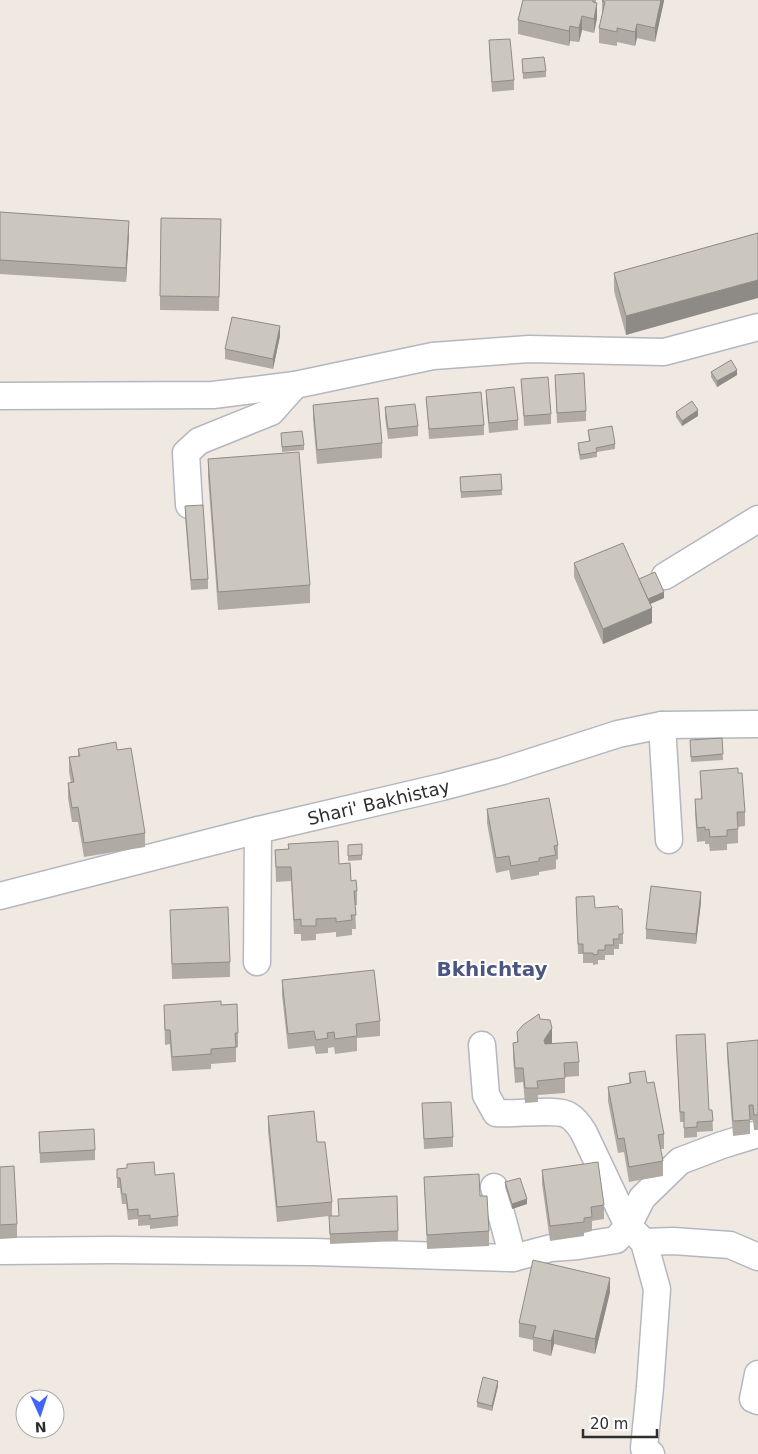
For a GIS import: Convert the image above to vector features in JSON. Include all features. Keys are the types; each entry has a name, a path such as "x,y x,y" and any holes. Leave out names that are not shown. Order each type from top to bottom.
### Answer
{"street":[{"path":"0,396 213,395 295,386 433,356 528,349 664,352 758,327"},
{"path":"189,504 186,453 199,440 271,412 295,386"},
{"path":"665,576 758,519"},
{"name":"Shari' Bakhistay","path":"0,896 258,830 451,785 503,771 618,734 662,725 758,724"},
{"path":"662,725 669,840"},
{"path":"257,962 258,830"},
{"path":"482,1045 486,1095 496,1113 507,1115 558,1112 567,1115 578,1123 636,1234 657,1289 644,1448 651,1454"},
{"path":"636,1234 642,1198 680,1161 722,1144 758,1134"},
{"path":"494,1187 513,1258"},
{"path":"0,1251 313,1252 513,1258 551,1248 616,1240 636,1234 673,1241 730,1245 758,1257"},
{"path":"758,1374 753,1399 758,1401"}],"building":[{"path":"523,0 593,0 593,2 597,3 594,19 582,16 579,28 570,26 569,31 518,20"},
{"path":"603,0 661,0 655,28 637,24 635,32 617,28 617,32 599,28 605,2"},
{"path":"510,39 514,80 492,82 489,40"},
{"path":"544,57 546,71 523,73 522,59"},
{"path":"0,212 129,221 126,268 0,260"},
{"path":"161,218 221,219 219,297 160,296"},
{"path":"758,233 758,280 626,316 614,273"},
{"path":"232,317 280,326 273,359 225,349"},
{"path":"731,360 737,370 717,381 711,372"},
{"path":"584,373 586,411 557,413 555,375"},
{"path":"548,377 551,414 524,416 521,379"},
{"path":"514,387 518,420 489,423 486,390"},
{"path":"481,392 484,425 429,429 426,397"},
{"path":"378,398 382,443 317,450 313,405"},
{"path":"692,401 698,410 682,421 676,412"},
{"path":"415,404 418,426 388,429 385,407"},
{"path":"612,426 615,444 596,448 597,452 580,455 578,443 590,441 588,430"},
{"path":"302,431 304,445 282,447 281,433"},
{"path":"299,452 310,585 218,592 208,459"},
{"path":"501,474 502,490 461,492 460,477"},
{"path":"203,505 208,579 191,580 185,506"},
{"path":"623,543 652,608 603,629 574,563"},
{"path":"655,572 664,592 648,599 639,579"},
{"path":"722,738 723,754 691,757 690,740"},
{"path":"116,742 117,750 131,748 145,833 84,843 78,807 72,808 68,783 74,782 69,757 80,756 78,749"},
{"path":"738,768 738,773 742,773 745,812 737,812 738,829 727,830 727,836 710,837 709,829 705,830 705,827 697,828 695,799 702,799 700,771"},
{"path":"549,798 558,845 554,846 556,855 539,858 539,861 511,866 509,856 496,858 487,809"},
{"path":"338,841 339,864 350,863 351,881 356,880 357,891 354,891 356,915 351,915 352,920 336,922 336,918 316,919 316,926 301,926 301,919 294,920 291,867 276,867 275,850 289,849 288,844"},
{"path":"362,844 362,855 348,856 348,845"},
{"path":"651,886 701,892 696,934 646,929"},
{"path":"594,896 595,908 618,906 619,909 622,909 623,934 619,934 619,939 613,939 614,945 605,945 605,950 598,950 598,954 593,955 593,953 583,953 583,944 578,944 576,897"},
{"path":"228,907 230,962 172,964 170,910"},
{"path":"374,970 380,1021 356,1024 357,1036 335,1039 334,1032 327,1033 328,1038 316,1040 314,1031 288,1034 282,980"},
{"path":"221,1001 221,1005 237,1004 238,1033 235,1033 236,1047 211,1049 211,1054 172,1057 170,1030 165,1030 164,1005"},
{"path":"539,1014 540,1019 550,1020 552,1028 544,1040 545,1044 577,1042 579,1062 564,1063 565,1078 537,1081 538,1088 525,1088 523,1068 515,1068 513,1043 518,1042 517,1032 523,1025"},
{"path":"705,1034 709,1110 712,1110 713,1121 697,1122 697,1127 684,1128 684,1112 680,1112 676,1035"},
{"path":"758,1040 758,1115 754,1115 753,1105 749,1105 750,1120 733,1121 727,1043"},
{"path":"645,1071 647,1083 654,1082 664,1134 658,1135 663,1161 629,1167 624,1138 618,1139 608,1087 631,1083 629,1073"},
{"path":"451,1102 453,1137 424,1139 422,1103"},
{"path":"314,1111 317,1142 325,1142 332,1202 277,1207 268,1116"},
{"path":"94,1129 95,1150 40,1153 39,1132"},
{"path":"154,1162 155,1175 174,1173 178,1216 150,1219 150,1215 138,1216 138,1209 128,1210 126,1194 122,1194 120,1178 117,1178 117,1169 127,1168 127,1164"},
{"path":"598,1162 604,1205 591,1207 592,1217 584,1218 584,1222 550,1226 542,1170"},
{"path":"14,1166 17,1224 0,1225 0,1167"},
{"path":"479,1174 480,1196 487,1196 489,1231 427,1235 424,1177"},
{"path":"520,1178 527,1199 512,1204 505,1182"},
{"path":"397,1196 398,1231 330,1234 329,1216 339,1216 338,1199"},
{"path":"533,1260 610,1278 595,1339 554,1330 551,1341 533,1337 536,1326 519,1323"},
{"path":"483,1377 498,1381 492,1406 477,1402"}],"district":[{"name":"Bkhichtay","path":"492,969"}]}
